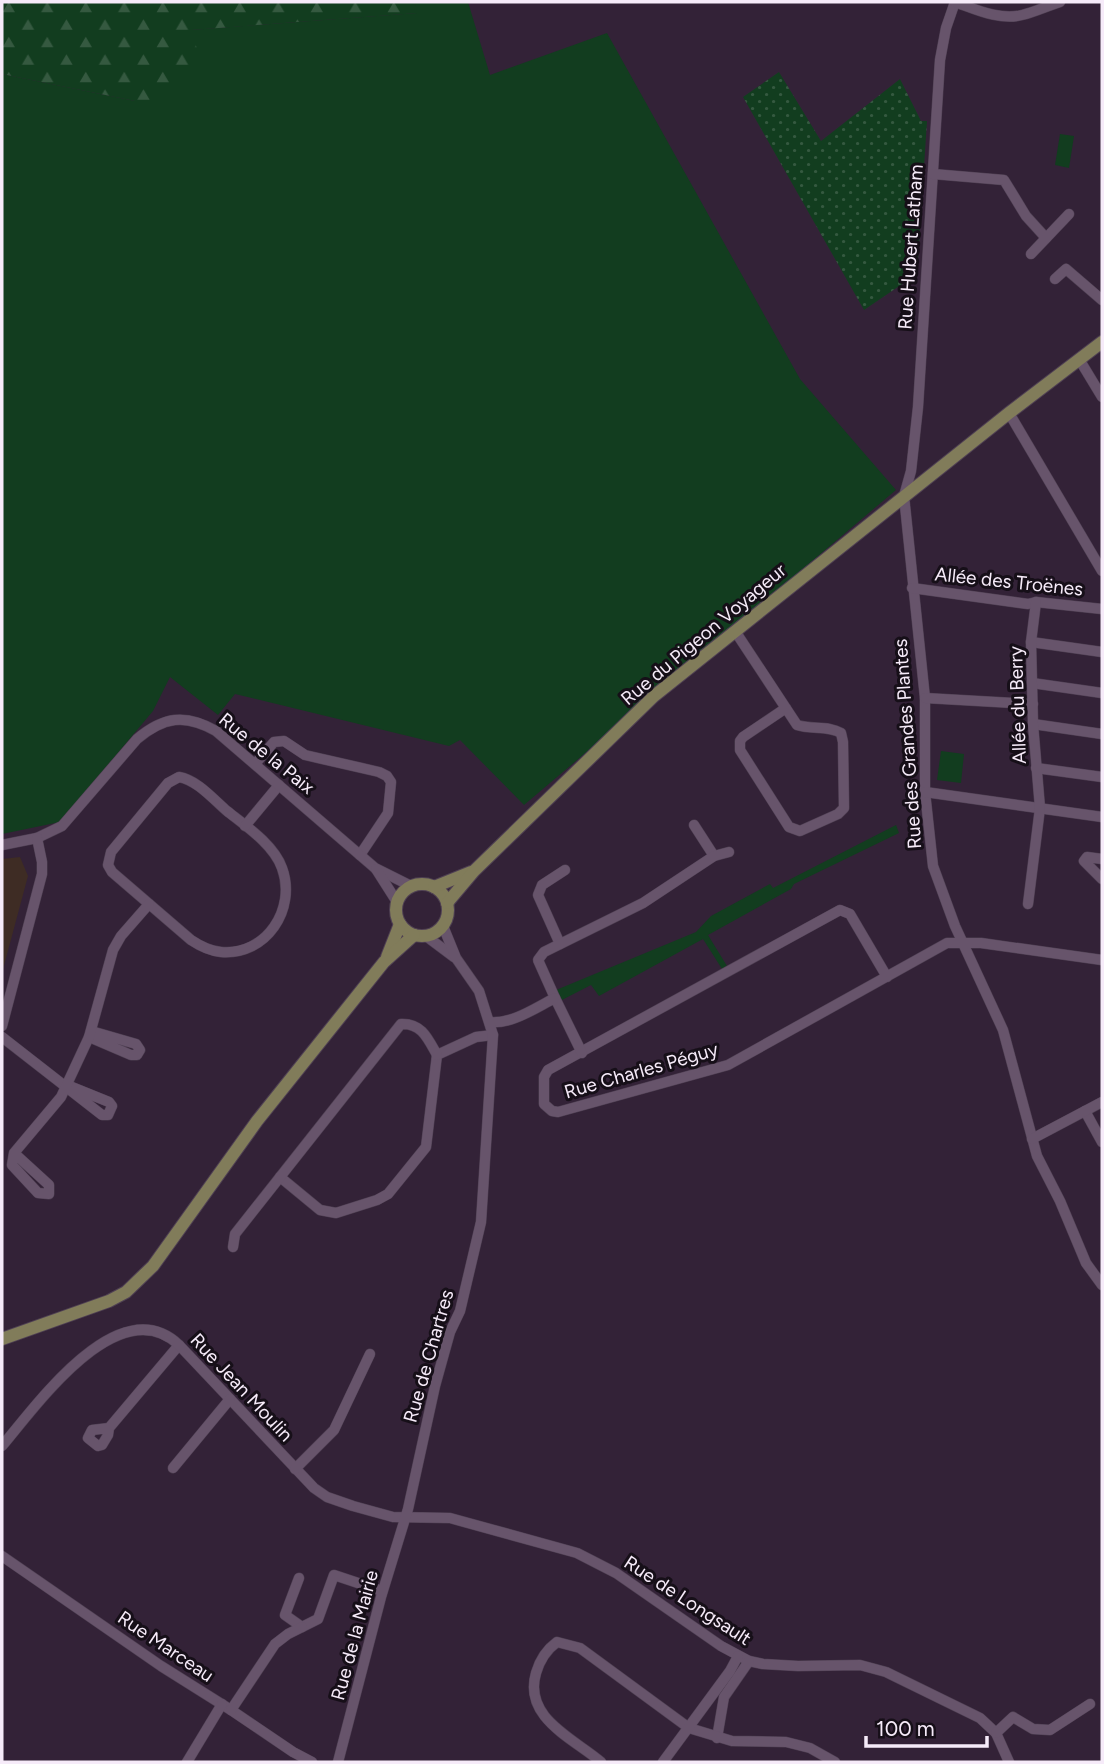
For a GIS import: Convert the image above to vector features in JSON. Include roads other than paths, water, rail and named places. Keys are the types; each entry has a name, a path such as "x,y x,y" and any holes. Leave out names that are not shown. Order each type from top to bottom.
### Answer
{"main road":[{"name":"Rue du Pigeon Voyageur","path":"447,903 474,871 654,696 1102,342"},
{"name":"Rue du Pigeon Voyageur","path":"434,887 474,871"},
{"path":"384,962 420,936 436,933 443,926 448,915 447,903 442,893 423,884 411,886 402,892 397,902 396,914 400,925 420,936"},
{"path":"2,1339 109,1301 138,1282 153,1266 257,1121 384,962 400,925"}],"street":[{"path":"955,2 996,15 1020,16 1060,2"},
{"name":"Rue Hubert Latham","path":"904,496 911,471 918,407 940,60 946,28 955,2"},
{"path":"933,174 1004,180 1026,216 1046,238"},
{"path":"1031,254 1069,214"},
{"path":"1055,279 1066,269 1102,300"},
{"path":"1079,359 1102,397"},
{"path":"1009,413 1102,571"},
{"name":"Rue des Grandes Plantes","path":"904,496 925,698 925,792 933,866 963,942 1003,1030 1037,1156 1060,1201 1086,1264 1102,1285"},
{"name":"Allée des Troënes","path":"912,588 1028,604 1036,602 1102,609"},
{"name":"Allée du Berry","path":"1028,904 1040,808 1032,704 1031,642 1036,602"},
{"path":"735,631 786,708 797,725 833,728 841,733 844,808 838,814 800,831 789,827 740,750 743,737 786,708"},
{"path":"1031,642 1102,652"},
{"path":"1032,683 1102,693"},
{"path":"925,698 1032,704"},
{"name":"Rue de la Paix","path":"2,845 37,838 62,826 137,739 150,728 163,721 193,721 205,725 255,764 375,868 411,886"},
{"path":"1033,724 1102,734"},
{"path":"255,764 274,742 284,741 305,755 387,776 391,782 388,813 360,855"},
{"path":"1037,768 1102,777"},
{"path":"179,776 187,778 273,852 282,867 287,887 285,905 278,922 256,945 237,951 220,953 204,948 149,904 112,872 108,859 173,779 179,776"},
{"path":"245,826 279,785"},
{"path":"925,792 1102,817"},
{"path":"694,825 714,856"},
{"path":"2,1026 42,874 37,838"},
{"path":"565,870 542,885 538,895 560,944 643,903 714,856 729,852"},
{"path":"1102,859 1087,858 1084,861 1102,879"},
{"name":"Rue de la Paix","path":"375,868 397,902"},
{"path":"14,1153 61,1097 90,1034 113,950 121,936 149,904"},
{"name":"Rue Charles Péguy","path":"887,977 850,914 840,910 545,1073 544,1104 552,1111 558,1112 728,1065 887,977 947,943 963,942"},
{"path":"443,926 456,958"},
{"path":"420,936 456,958"},
{"path":"963,942 1102,960"},
{"name":"Rue Charles Péguy","path":"560,944 544,952 538,960 582,1052"},
{"name":"Rue de Chartres","path":"404,1517 435,1386 450,1332 460,1311 479,1235 483,1204 493,1035 479,991 456,958"},
{"path":"490,1022 511,1020 555,998"},
{"path":"233,1247 235,1234 280,1177 401,1024 411,1024 424,1032 437,1055 426,1147 388,1194 336,1213 320,1210 280,1177"},
{"path":"437,1055 476,1037 493,1035"},
{"path":"2,1037 67,1085"},
{"path":"1032,1139 1102,1102"},
{"path":"1085,1111 1102,1142"},
{"name":"Rue Jean Moulin","path":"2,1446 65,1371 85,1354 127,1332 143,1328 165,1333 179,1345 313,1488 327,1497 393,1517 404,1517"},
{"path":"109,1428 179,1345"},
{"path":"295,1469 334,1430 370,1354"},
{"path":"173,1468 230,1399"},
{"name":"Rue de la Mairie","path":"338,1762 404,1517"},
{"name":"Rue de Longsault","path":"404,1517 450,1518 577,1553 616,1573 738,1657 750,1661 797,1666 860,1665 886,1672 980,1718 996,1733 1009,1762"},
{"name":"Rue Marceau","path":"2,1556 161,1666 312,1762"},
{"path":"187,1762 275,1644 288,1634 318,1619 334,1575 382,1591"},
{"path":"299,1578 285,1615 302,1628"},
{"path":"601,1762 545,1718 538,1708 533,1684 542,1657 557,1642 580,1648 689,1728 732,1741 786,1742 810,1748 835,1762"},
{"path":"663,1762 738,1657"},
{"path":"717,1738 724,1697 750,1661"},
{"path":"996,1733 1013,1717 1033,1729 1050,1730 1090,1704"}]}
